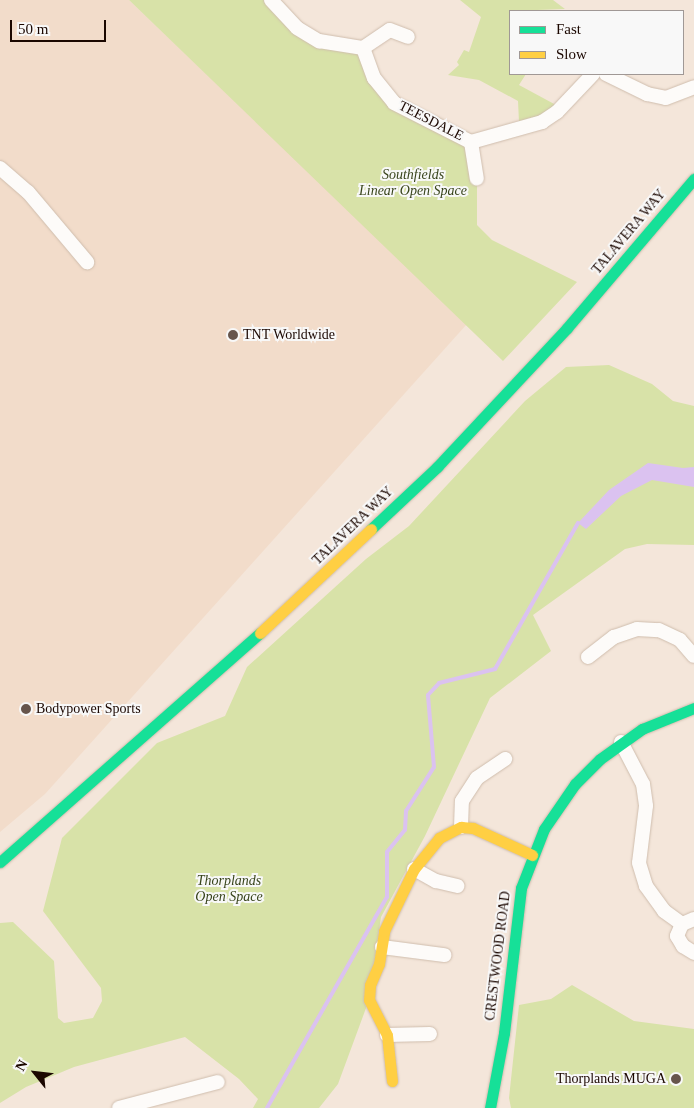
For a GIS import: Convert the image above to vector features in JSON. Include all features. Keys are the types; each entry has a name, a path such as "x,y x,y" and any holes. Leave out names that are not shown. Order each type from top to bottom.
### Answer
{"main road":[{"name":"TALAVERA WAY","path":"0,862 273,622 437,467 567,328 694,179"},
{"name":"CRESTWOOD ROAD","path":"490,1108 504,1033 515,924 521,888 532,855 562,800 600,759 621,742 665,718 694,708"},
{"path":"392,1081 387,1035 369,1000 370,985 382,947 384,931 414,869 439,838 461,827 473,828 532,855"}],"street":[{"path":"272,0 297,28 319,41 363,48 390,30 408,38"},
{"name":"TEESDALE","path":"363,48 374,78 394,103 471,142 542,122 557,112 591,75"},
{"path":"608,75 647,94 666,98 694,87"},
{"name":"TEESDALE","path":"471,142 477,179"},
{"path":"0,168 28,192 87,262"},
{"path":"588,656 614,637 637,629 659,630 680,640 694,656"},
{"path":"621,742 643,784 646,806 639,863 646,886 664,911 688,921 677,936 683,946 694,953"},
{"path":"461,827 462,801 478,778 505,759"},
{"path":"414,869 436,881 457,886"},
{"path":"382,947 444,955"},
{"path":"387,1035 430,1034"},
{"path":"119,1108 218,1082"}],"shaded area":[{"path":"0,0 129,0 467,324 45,794 0,832"},
{"path":"648,463 683,468 694,467 694,487 652,480 621,496 586,529 578,523 609,490"}],"green space":[{"name":"Southfields Linear Open Space","path":"129,0 271,0 297,28 363,48 394,103 471,142 477,179 477,225 492,240 577,282 503,361"},
{"path":"460,0 553,0 565,9 509,10 509,75 525,75 519,85 556,105 540,116 519,122 518,101 479,80 448,75 459,65 457,62 464,50 469,52 481,17"},
{"name":"Thorplands Open Space","path":"609,365 652,384 673,401 694,406 694,545 647,544 625,549 533,615 551,651 490,698 425,836 381,917 369,1000 338,1084 319,1108 253,1108 258,1099 239,1079 185,1037 74,1067 26,1087 0,1103 0,923 13,922 54,961 58,1018 64,1023 93,1018 102,1001 101,988 43,911 62,838 157,743 225,716 247,667 366,559 409,526 525,401 566,367"},
{"path":"572,985 634,1021 694,1029 694,1108 511,1108 509,1098 519,1005 551,999"}],"waterway":[{"path":"267,1108 387,897 387,852 405,830 406,811 434,767 428,695 439,683 495,669 578,523"}],"traffic: fast":[{"path":"371,529 437,467 567,328 694,179"},
{"path":"0,862 260,633"},
{"path":"490,1108 504,1033 521,888 544,829 575,784 600,759 642,729 694,708"}],"traffic: slow":[{"path":"260,633 371,529"},
{"path":"392,1081 387,1035 369,1000 370,985 379,964 384,931 414,869 439,838 461,827 473,828 532,855"}],"place":[{"name":"TNT Worldwide","path":"233,335"},
{"name":"Bodypower Sports","path":"26,709"},
{"name":"Thorplands MUGA","path":"676,1079"}]}
